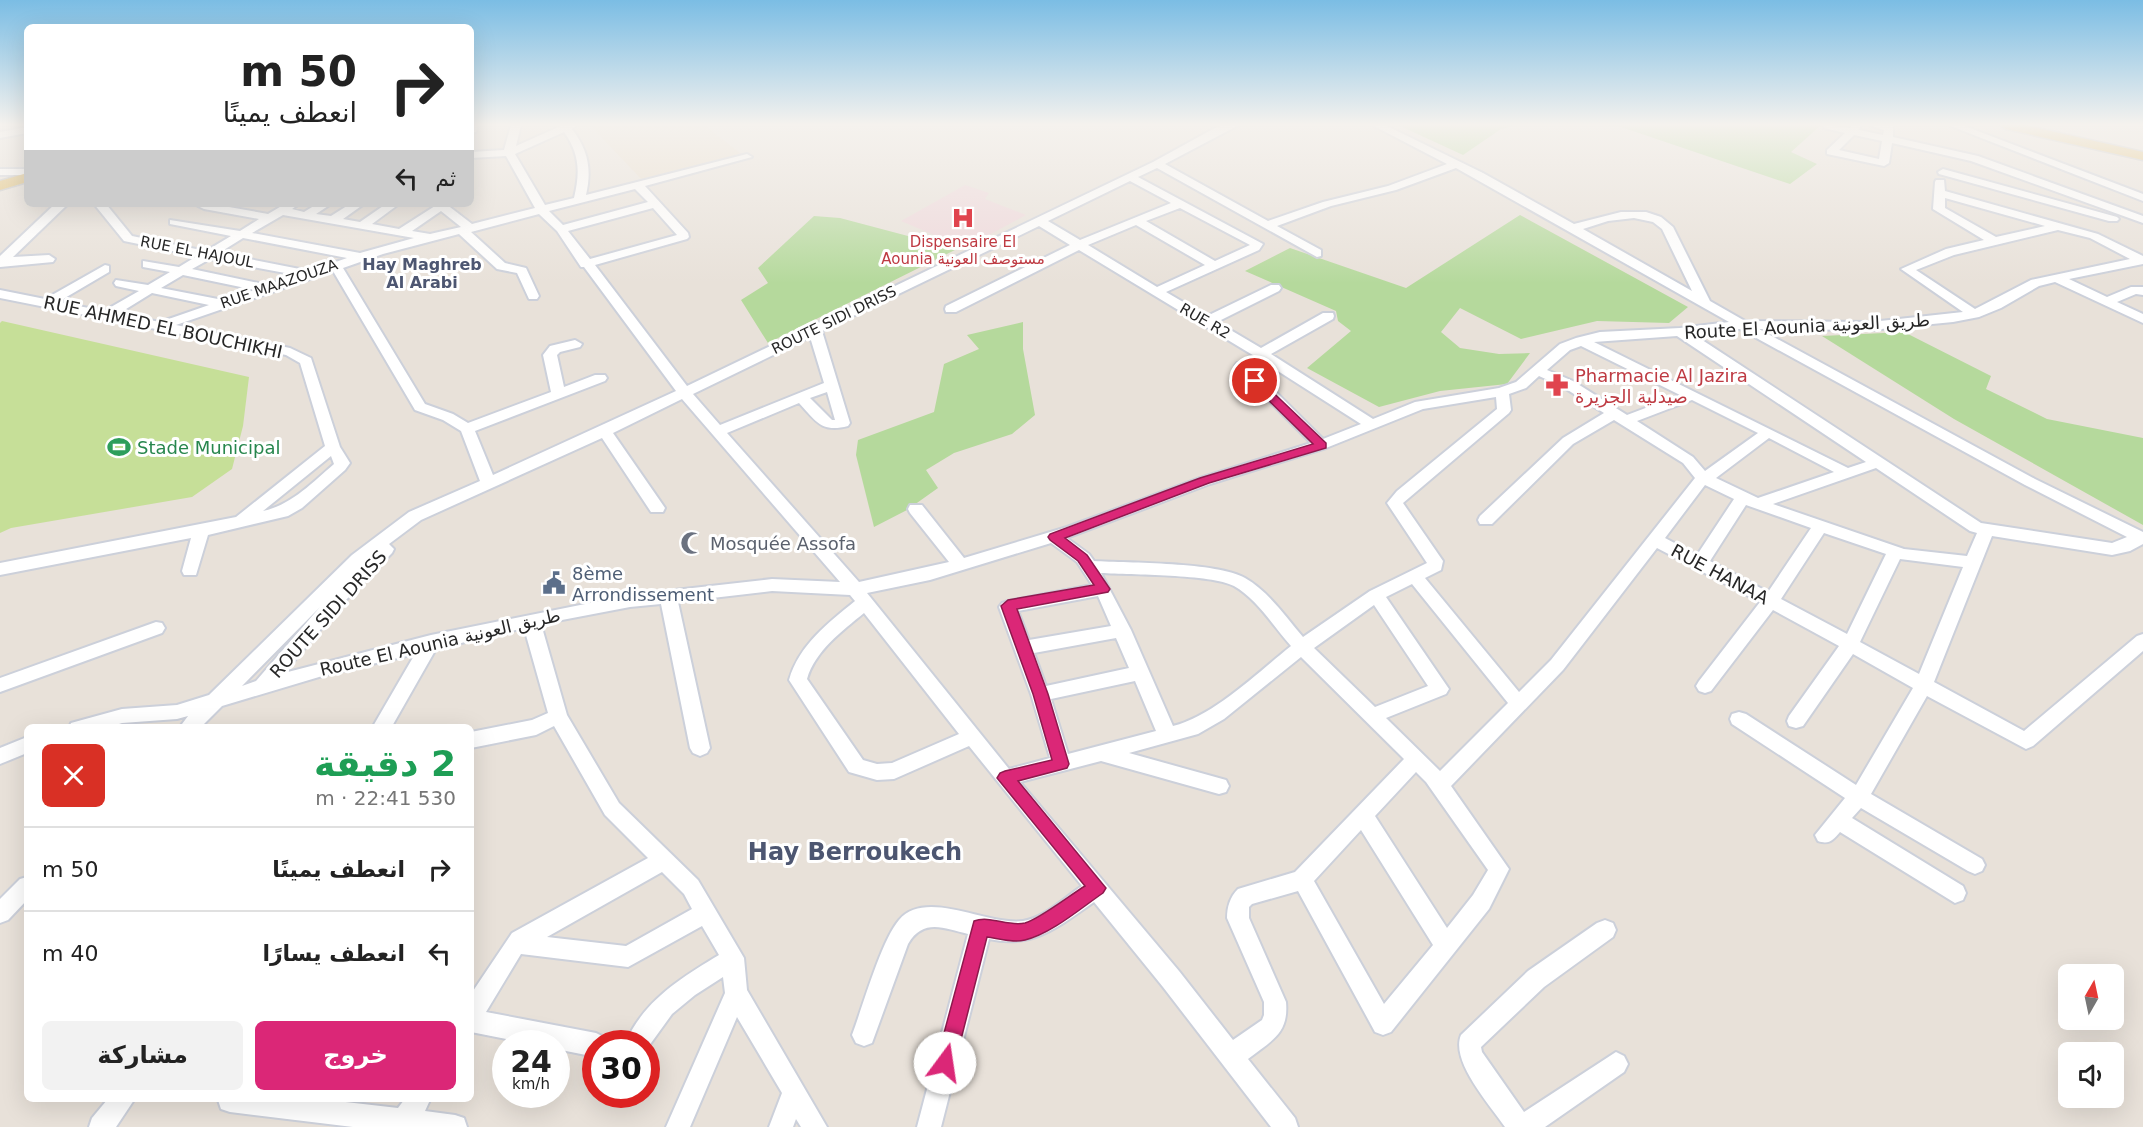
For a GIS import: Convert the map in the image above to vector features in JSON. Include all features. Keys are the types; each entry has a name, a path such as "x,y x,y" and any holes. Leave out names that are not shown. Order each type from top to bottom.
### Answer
{"main road":[{"path":"0,186 19,178"}],"street":[{"path":"523,178 542,210 561,229 585,264 684,392 860,596 1005,778 1172,979 1286,1127"},
{"path":"579,199 584,178"},
{"name":"RUE MAAZOUZA","path":"161,326 358,257 667,178"},
{"name":"ROUTE SIDI DRISS","path":"214,701 358,559 399,525 605,431 1129,178"},
{"path":"1131,178 1256,242 1255,247 1156,292"},
{"path":"1182,178 1317,253"},
{"path":"1268,225 1327,204 1392,188 1420,178"},
{"path":"1480,178 1740,326 2019,477 2141,538"},
{"path":"1942,178 1939,209 1992,240"},
{"path":"1964,178 2119,220 2137,218"},
{"path":"2029,178 2137,218"},
{"path":"2083,178 2143,198"},
{"path":"585,264 683,237 684,235 638,185"},
{"path":"1940,193 2101,238 2142,260"},
{"path":"951,309 1080,245 1180,203"},
{"path":"561,229 655,204"},
{"path":"1,261 59,207"},
{"name":"RUE EL HAJOUL","path":"102,207 128,239 309,274"},
{"path":"210,207 271,218"},
{"path":"108,314 288,207"},
{"path":"306,215 320,207"},
{"path":"333,220 353,207"},
{"path":"363,225 389,207"},
{"path":"402,232 438,207"},
{"path":"443,207 501,266 522,271 533,296"},
{"path":"282,211 431,238"},
{"path":"1572,229 1603,219 1626,215 1660,221 1667,227 1706,306"},
{"name":"RUE R2","path":"1039,220 1261,354 1371,424"},
{"path":"1137,221 1215,266"},
{"path":"174,222 358,257"},
{"path":"1974,314 1907,269 1950,252 1992,240 2059,226"},
{"path":"1,261 49,259"},
{"name":"Route El Aounia طريق العونية","path":"261,688 322,669 430,642 531,620 668,596 772,585 860,596 1054,537 1205,481 1321,445 1420,405 1502,392 1521,385 1565,347 1581,340 1600,336 1740,326 1871,326 1915,323 1974,314 2036,283 2142,260"},
{"path":"147,264 267,288"},
{"path":"335,265 420,407 448,417 467,429 489,484"},
{"path":"47,303 105,268"},
{"path":"2055,278 2143,319"},
{"path":"120,283 223,304"},
{"path":"1206,322 1275,288"},
{"path":"2107,302 2135,290 2143,291"},
{"name":"RUE AHMED EL BOUCHIKHI","path":"0,294 108,314 290,352 302,357 306,361 333,447 342,463 296,504 282,512 201,531 0,569"},
{"path":"1261,354 1328,316"},
{"path":"801,397 827,424 843,423 815,330"},
{"path":"1680,332 1968,523 1986,530 2112,549 2124,547 2141,538"},
{"path":"1581,340 1847,473"},
{"path":"558,394 550,355 555,349 575,344"},
{"path":"1242,366 1321,445"},
{"path":"1539,370 1568,384 1688,460 1703,478 1750,501 1896,552 1973,562"},
{"path":"467,429 600,378"},
{"path":"718,431 831,385"},
{"path":"1005,778 1168,736 1205,722 1302,647 1376,595 1415,577 1436,563 1397,507 1397,498 1504,410 1502,392"},
{"path":"1486,519 1568,441 1620,417 1693,395"},
{"path":"605,431 657,508"},
{"path":"1703,478 1714,473 1768,432"},
{"name":"RUE AHMED EL BOUCHIKHI","path":"240,521 333,447"},
{"path":"1700,562 1750,501 1877,464"},
{"name":"RUE HANAA","path":"1703,478 1656,540 1851,643 1923,686 2026,741 2143,641"},
{"name":"ROUTE SIDI DRISS","path":"93,724 122,716 177,712 261,688 351,584 432,509"},
{"path":"916,509 960,565"},
{"path":"1705,687 1771,600 1820,527"},
{"path":"1955,893 1832,827 1858,797 1923,686 1986,530"},
{"path":"190,571 201,531"},
{"path":"1054,537 1083,558 1091,567 1122,630 1168,736"},
{"path":"1440,784 1557,665 1656,540"},
{"path":"1796,721 1851,643 1896,552"},
{"path":"1091,567 1204,573 1238,581 1256,595 1302,647 1440,784 1499,869 1481,902 1383,1024 1302,879"},
{"path":"1415,577 1518,703"},
{"path":"1061,764 1040,694 1008,606 1103,589"},
{"path":"1372,716 1440,689 1376,595"},
{"path":"668,596 700,748"},
{"path":"860,596 803,664 798,680 856,765 877,772 894,771 972,736"},
{"path":"531,620 558,716 612,808 691,887 733,958 736,993 815,1127"},
{"path":"0,685 156,628"},
{"path":"1023,648 1122,630"},
{"path":"383,724 430,642"},
{"path":"298,646 309,663 322,669"},
{"path":"1040,694 1140,673"},
{"path":"192,724 214,701"},
{"path":"474,739 536,727 558,716"},
{"path":"1739,719 1858,797 1975,865"},
{"path":"0,756 24,746"},
{"path":"1102,753 1219,786"},
{"path":"1230,1057 1270,1028 1276,1017 1275,1002 1238,918 1237,909 1241,900 1246,896 1287,886 1302,879 1416,759"},
{"path":"1364,815 1446,946"},
{"path":"474,1010 517,943 664,860"},
{"path":"864,1035 898,941 910,923 917,918 940,918 1009,932 1025,932 1037,927 1097,888"},
{"path":"0,913 24,889"},
{"path":"517,943 628,957 706,912"},
{"path":"929,1127 981,927"},
{"path":"1605,930 1536,979 1469,1042 1471,1056 1522,1127 1616,1064"},
{"path":"647,1030 668,1002 733,958"},
{"path":"678,1127 736,993"},
{"path":"474,1022 582,1042"},
{"path":"781,1127 794,1093"},
{"path":"101,1127 120,1102"},
{"path":"268,1102 307,1104 449,1127"},
{"path":"404,1121 417,1102"}],"shaded area":[{"path":"640,178 657,178 643,181"},
{"name":"Dispensaire El Aounia مستوصف العونية","path":"965,185 989,193 985,199 1026,215 965,248 901,221"}],"green space":[{"path":"1771,178 1799,178 1790,184"},
{"path":"1520,215 1688,307 1669,323 1597,321 1521,339 1460,308 1441,332 1460,348 1499,354 1530,353 1507,384 1440,391 1379,407 1307,368 1351,331 1338,321 1336,311 1245,271 1290,248 1406,288"},
{"path":"814,216 840,218 957,249 768,343 741,300 768,283 758,268"},
{"name":"Stade Municipal","path":"2,321 249,377 243,426 232,469 192,497 11,528 0,533 0,323"},
{"path":"1023,322 1023,349 1035,415 1012,434 954,453 926,470 938,488 907,510 874,527 856,455 858,440 934,412 944,364 979,349 967,335"},
{"path":"1904,332 1991,376 1986,389 2047,419 2143,438 2143,525 1954,419 1822,336"}],"place":[{"name":"Dispensaire El Aounia مستوصف العونية","path":"963,218"},
{"name":"Pharmacie Al Jazira صيدلية الجزيرة","path":"1557,385"},
{"name":"Stade Municipal","path":"119,447"},
{"name":"Mosquée Assofa","path":"692,543"},
{"name":"8ème Arrondissement","path":"554,583"}],"district":[{"name":"Hay Maghreb Al Arabi","path":"422,273"},
{"name":"Hay Berroukech","path":"855,852"}],"route":[{"path":"945,1063 981,927 1009,932 1025,932 1037,927 1097,888 1005,778 1061,764 1040,694 1008,606 1103,589 1091,567 1083,558 1054,537 1205,481 1321,445 1255,381"}]}
